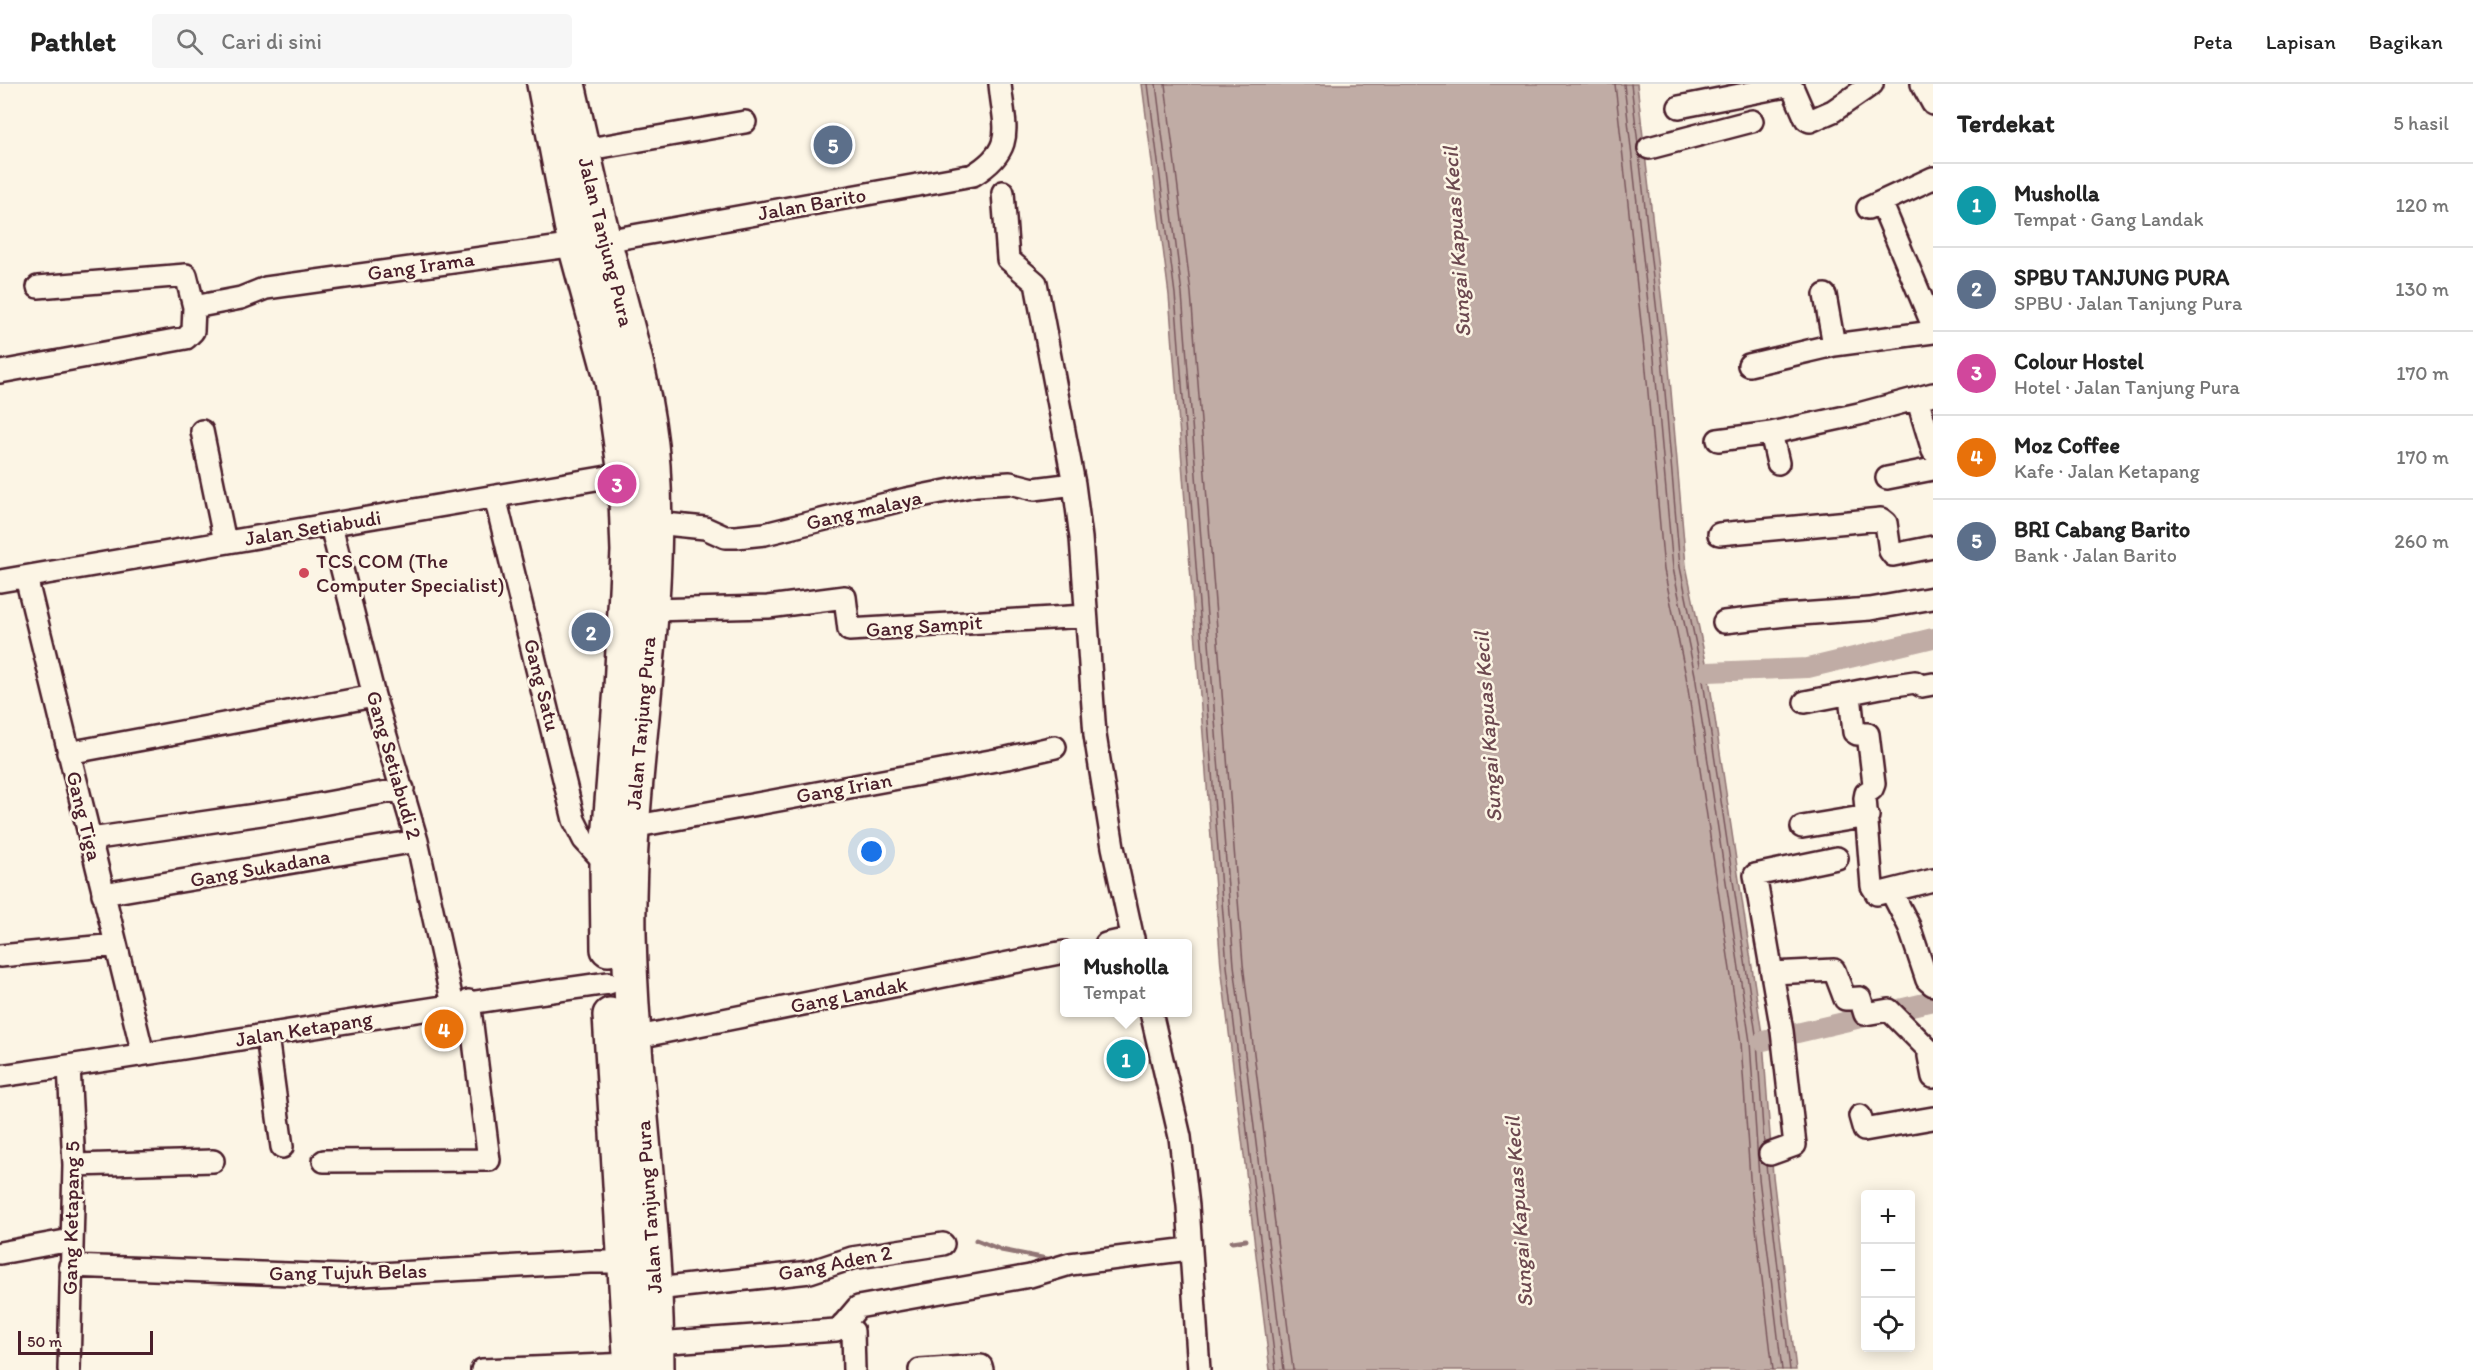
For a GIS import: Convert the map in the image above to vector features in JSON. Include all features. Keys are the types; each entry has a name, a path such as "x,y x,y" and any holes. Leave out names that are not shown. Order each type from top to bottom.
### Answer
{"highway":[{"name":"Jalan Tanjung Pura","path":"544,84 590,243 638,365 653,463 655,523 650,610 632,827 629,931 633,1038 628,1102 625,1263 644,1362"},
{"name":"Jalan Tanjung Pura","path":"568,84 583,150 590,243 625,474 627,570 621,690 607,865 609,983 656,1288 644,1362"}],"street":[{"name":"Jalan Barito","path":"590,243 973,175 992,163 1005,142 1000,84"},
{"path":"1679,107 1786,86 1793,89 1806,119 1810,121 1833,111 1872,84"},
{"path":"1922,84 1933,104"},
{"path":"1649,148 1752,121"},
{"path":"583,150 744,122"},
{"path":"1933,178 1874,206 1933,326"},
{"path":"1003,192 1008,259 1036,283 1074,484 1081,538 1095,735 1113,847 1134,939"},
{"name":"Gang Irama","path":"194,307 242,298 266,288 590,243"},
{"path":"0,372 186,338 193,331 194,307 186,275 38,287"},
{"path":"1825,295 1834,345"},
{"path":"1749,365 1834,345 1933,332"},
{"path":"1718,440 1771,433 1859,414 1925,396 1933,451"},
{"path":"202,431 225,542"},
{"path":"1771,433 1778,463"},
{"path":"1887,478 1933,469"},
{"name":"Jalan Setiabudi","path":"0,581 625,474"},
{"name":"Gang malaya","path":"655,523 705,528 725,537 736,537 765,534 906,499 976,485 1010,483 1034,489 1074,484"},
{"name":"Gang Satu","path":"495,497 574,820 584,840 607,865"},
{"path":"1719,534 1881,519 1886,523 1890,551 1893,555 1933,547"},
{"name":"Gang Setiabudi 2","path":"324,1161 489,1160 461,1003 403,789 374,696 331,526"},
{"name":"Gang Tiga","path":"26,577 143,1054"},
{"name":"Gang Sampit","path":"650,610 768,607 845,597 849,630 1086,616"},
{"path":"1724,622 1870,609 1933,598"},
{"path":"1805,702 1915,682 1922,686 1933,684"},
{"path":"1850,695 1854,732 1868,734 1874,784 1865,795 1872,886 1877,894 1933,880"},
{"path":"68,753 374,696"},
{"name":"Gang Irian","path":"632,827 996,760 1055,747"},
{"path":"91,839 289,810 403,789"},
{"path":"1802,827 1868,816"},
{"name":"Gang Sukadana","path":"104,894 417,841"},
{"path":"1770,1154 1795,1145 1789,1084 1755,875 1837,858"},
{"path":"1891,891 1909,926 1927,980 1933,986"},
{"path":"0,956 116,945"},
{"name":"Gang Landak","path":"633,1038 1060,953"},
{"path":"1772,973 1834,970 1845,999 1860,998 1865,1014 1889,1010 1930,1060"},
{"name":"Jalan Ketapang","path":"0,1076 267,1036 461,1003 609,983"},
{"path":"1152,1017 1180,1137 1188,1206 1195,1369"},
{"path":"267,1036 282,1147"},
{"name":"Gang Ketapang 5","path":"69,1066 74,1165 69,1370"},
{"path":"1860,1116 1864,1130 1933,1118"},
{"path":"74,1165 213,1161"},
{"path":"0,1253 71,1240"},
{"name":"Gang Aden 2","path":"656,1288 810,1272 852,1258 943,1244"},
{"path":"482,1370 644,1362 836,1330 858,1307 1030,1276 1062,1265 1181,1250"},
{"name":"Gang Tujuh Belas","path":"70,1266 345,1276 590,1262 625,1263"},
{"path":"843,1324 853,1331 854,1370"},
{"path":"920,1370 981,1366 982,1370"},
{"path":"69,1370 77,1370"}],"water":[{"name":"Sungai Kapuas Kecil","path":"1142,84 1637,84 1668,356 1686,566 1708,672 1763,1041 1773,1176 1796,1370 1270,1370 1221,966 1169,295"}],"waterway":[{"path":"1708,672 1808,668 1933,638"},
{"path":"1763,1041 1933,1001"},
{"path":"976,1240 1001,1250 1052,1260"},
{"path":"1232,1242 1246,1240"}],"place":[{"name":"BRI Cabang Barito","path":"833,145"},
{"name":"Colour Hostel","path":"617,484"},
{"name":"TCS COM (The Computer Specialist)","path":"304,573"},
{"name":"SPBU TANJUNG PURA","path":"591,632"},
{"name":"Moz Coffee","path":"444,1029"},
{"name":"Musholla","path":"1126,1059"}]}
